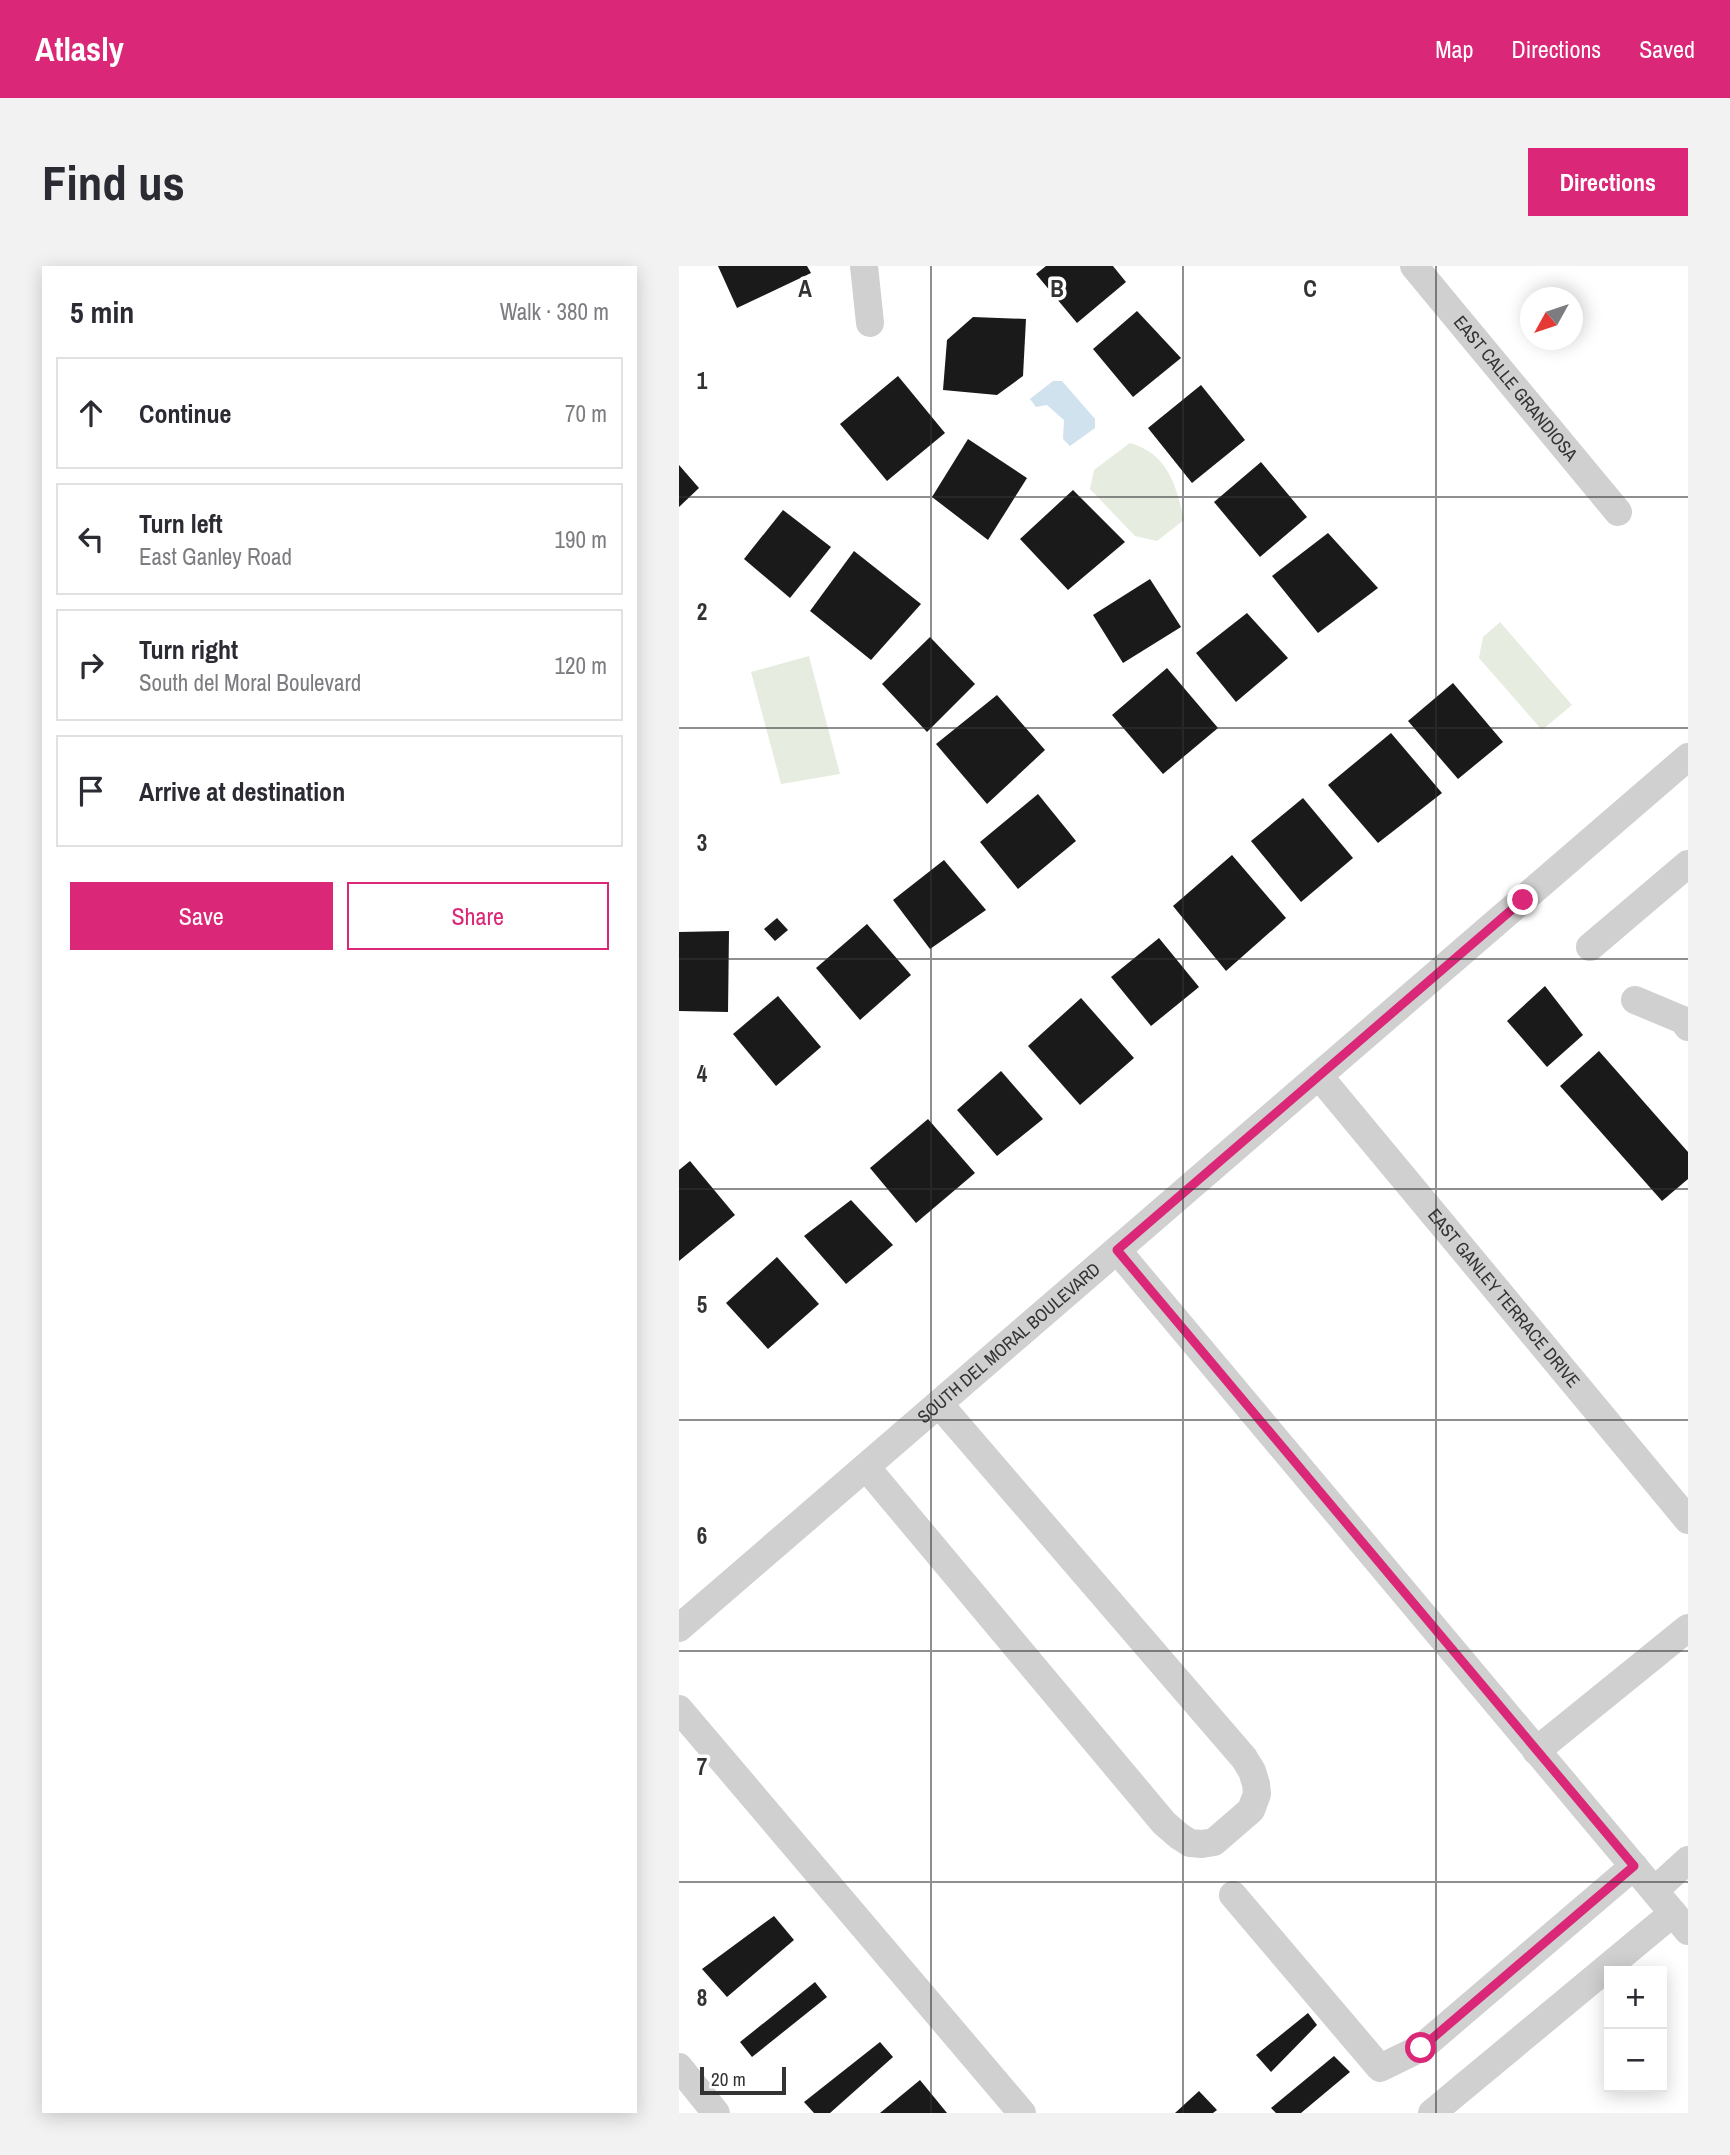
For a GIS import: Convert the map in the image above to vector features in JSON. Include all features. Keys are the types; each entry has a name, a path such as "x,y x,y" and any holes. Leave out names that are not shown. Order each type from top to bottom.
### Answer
{"street":[{"path":"864,266 870,323"},
{"name":"EAST CALLE GRANDIOSA","path":"1414,266 1618,512"},
{"name":"SOUTH DEL MORAL BOULEVARD","path":"679,1628 1688,757"},
{"path":"1590,947 1688,864"},
{"path":"1635,1000 1682,1020 1688,1027"},
{"name":"EAST GANLEY TERRACE DRIVE","path":"1319,1076 1688,1520"},
{"path":"1117,1250 1681,1922 1432,2113"},
{"path":"866,1467 1164,1823 1190,1843 1214,1842 1251,1810 1257,1794 1252,1771 1244,1758 939,1404"},
{"path":"1536,1751 1688,1628"},
{"path":"679,1709 1022,2113"},
{"path":"1655,1890 1688,1860"},
{"path":"1233,1895 1380,2068 1421,2048 1634,1866"},
{"path":"679,2067 716,2113"}],"shaded area":[{"path":"1130,443 1143,448 1162,463 1173,483 1181,507 1184,520 1157,541 1135,536 1090,489 1094,470"},
{"path":"1500,622 1572,705 1542,730 1479,658 1483,637"},
{"path":"809,656 840,774 781,784 751,672"}],"water":[{"path":"1053,381 1062,381 1095,419 1095,428 1070,446 1063,439 1064,420 1047,405 1036,407 1030,399"}],"building":[{"path":"718,266 807,266 811,273 737,308"},
{"path":"1046,266 1113,266 1126,282 1077,323 1036,274"},
{"path":"1137,311 1181,358 1133,397 1093,349"},
{"path":"973,317 1026,319 1023,376 997,395 943,390 947,340"},
{"path":"898,376 945,433 887,481 840,424"},
{"path":"1201,385 1245,440 1192,483 1148,428"},
{"path":"968,439 1027,478 988,540 932,497"},
{"path":"1261,462 1307,517 1260,557 1214,502"},
{"path":"679,465 699,488 679,507"},
{"path":"1073,490 1125,542 1068,590 1020,539"},
{"path":"783,510 831,547 790,598 744,559"},
{"path":"1328,533 1378,588 1318,633 1272,576"},
{"path":"854,551 921,604 871,660 810,611"},
{"path":"1150,579 1181,627 1123,663 1093,615"},
{"path":"1247,613 1288,658 1236,702 1196,653"},
{"path":"930,637 975,684 927,732 882,684"},
{"path":"1167,668 1218,728 1163,774 1112,715"},
{"path":"1453,683 1503,742 1458,779 1408,721"},
{"path":"997,695 1045,750 987,804 936,744"},
{"path":"1391,733 1442,793 1378,843 1328,785"},
{"path":"1038,794 1076,841 1018,889 980,842"},
{"path":"1303,798 1353,858 1301,902 1251,841"},
{"path":"1232,855 1286,918 1226,971 1173,906"},
{"path":"944,860 986,910 930,949 893,900"},
{"path":"777,918 788,930 775,941 764,929"},
{"path":"867,924 911,975 860,1020 816,968"},
{"path":"729,931 728,1012 679,1011 679,932"},
{"path":"1159,938 1199,987 1151,1026 1111,977"},
{"path":"1545,986 1583,1035 1547,1067 1507,1021"},
{"path":"778,996 821,1047 776,1086 733,1034"},
{"path":"1081,998 1134,1058 1080,1105 1028,1046"},
{"path":"1599,1051 1688,1152 1688,1179 1662,1201 1560,1086"},
{"path":"1001,1071 1043,1119 997,1156 957,1110"},
{"path":"928,1119 975,1173 916,1223 870,1168"},
{"path":"690,1161 735,1215 679,1261 679,1170"},
{"path":"851,1200 893,1245 846,1284 804,1236"},
{"path":"777,1257 819,1304 768,1349 726,1303"},
{"path":"774,1916 794,1940 727,1997 702,1969"},
{"path":"815,1982 827,1997 752,2057 740,2042"},
{"path":"1308,2013 1317,2025 1271,2072 1256,2055"},
{"path":"880,2042 893,2057 830,2113 814,2113 804,2102"},
{"path":"1334,2056 1350,2072 1301,2113 1276,2113 1271,2108"},
{"path":"920,2080 947,2113 880,2113"},
{"path":"1199,2091 1217,2110 1213,2113 1175,2113"}],"route":[{"path":"1421,2048 1634,1866 1117,1250 1523,900"}]}
